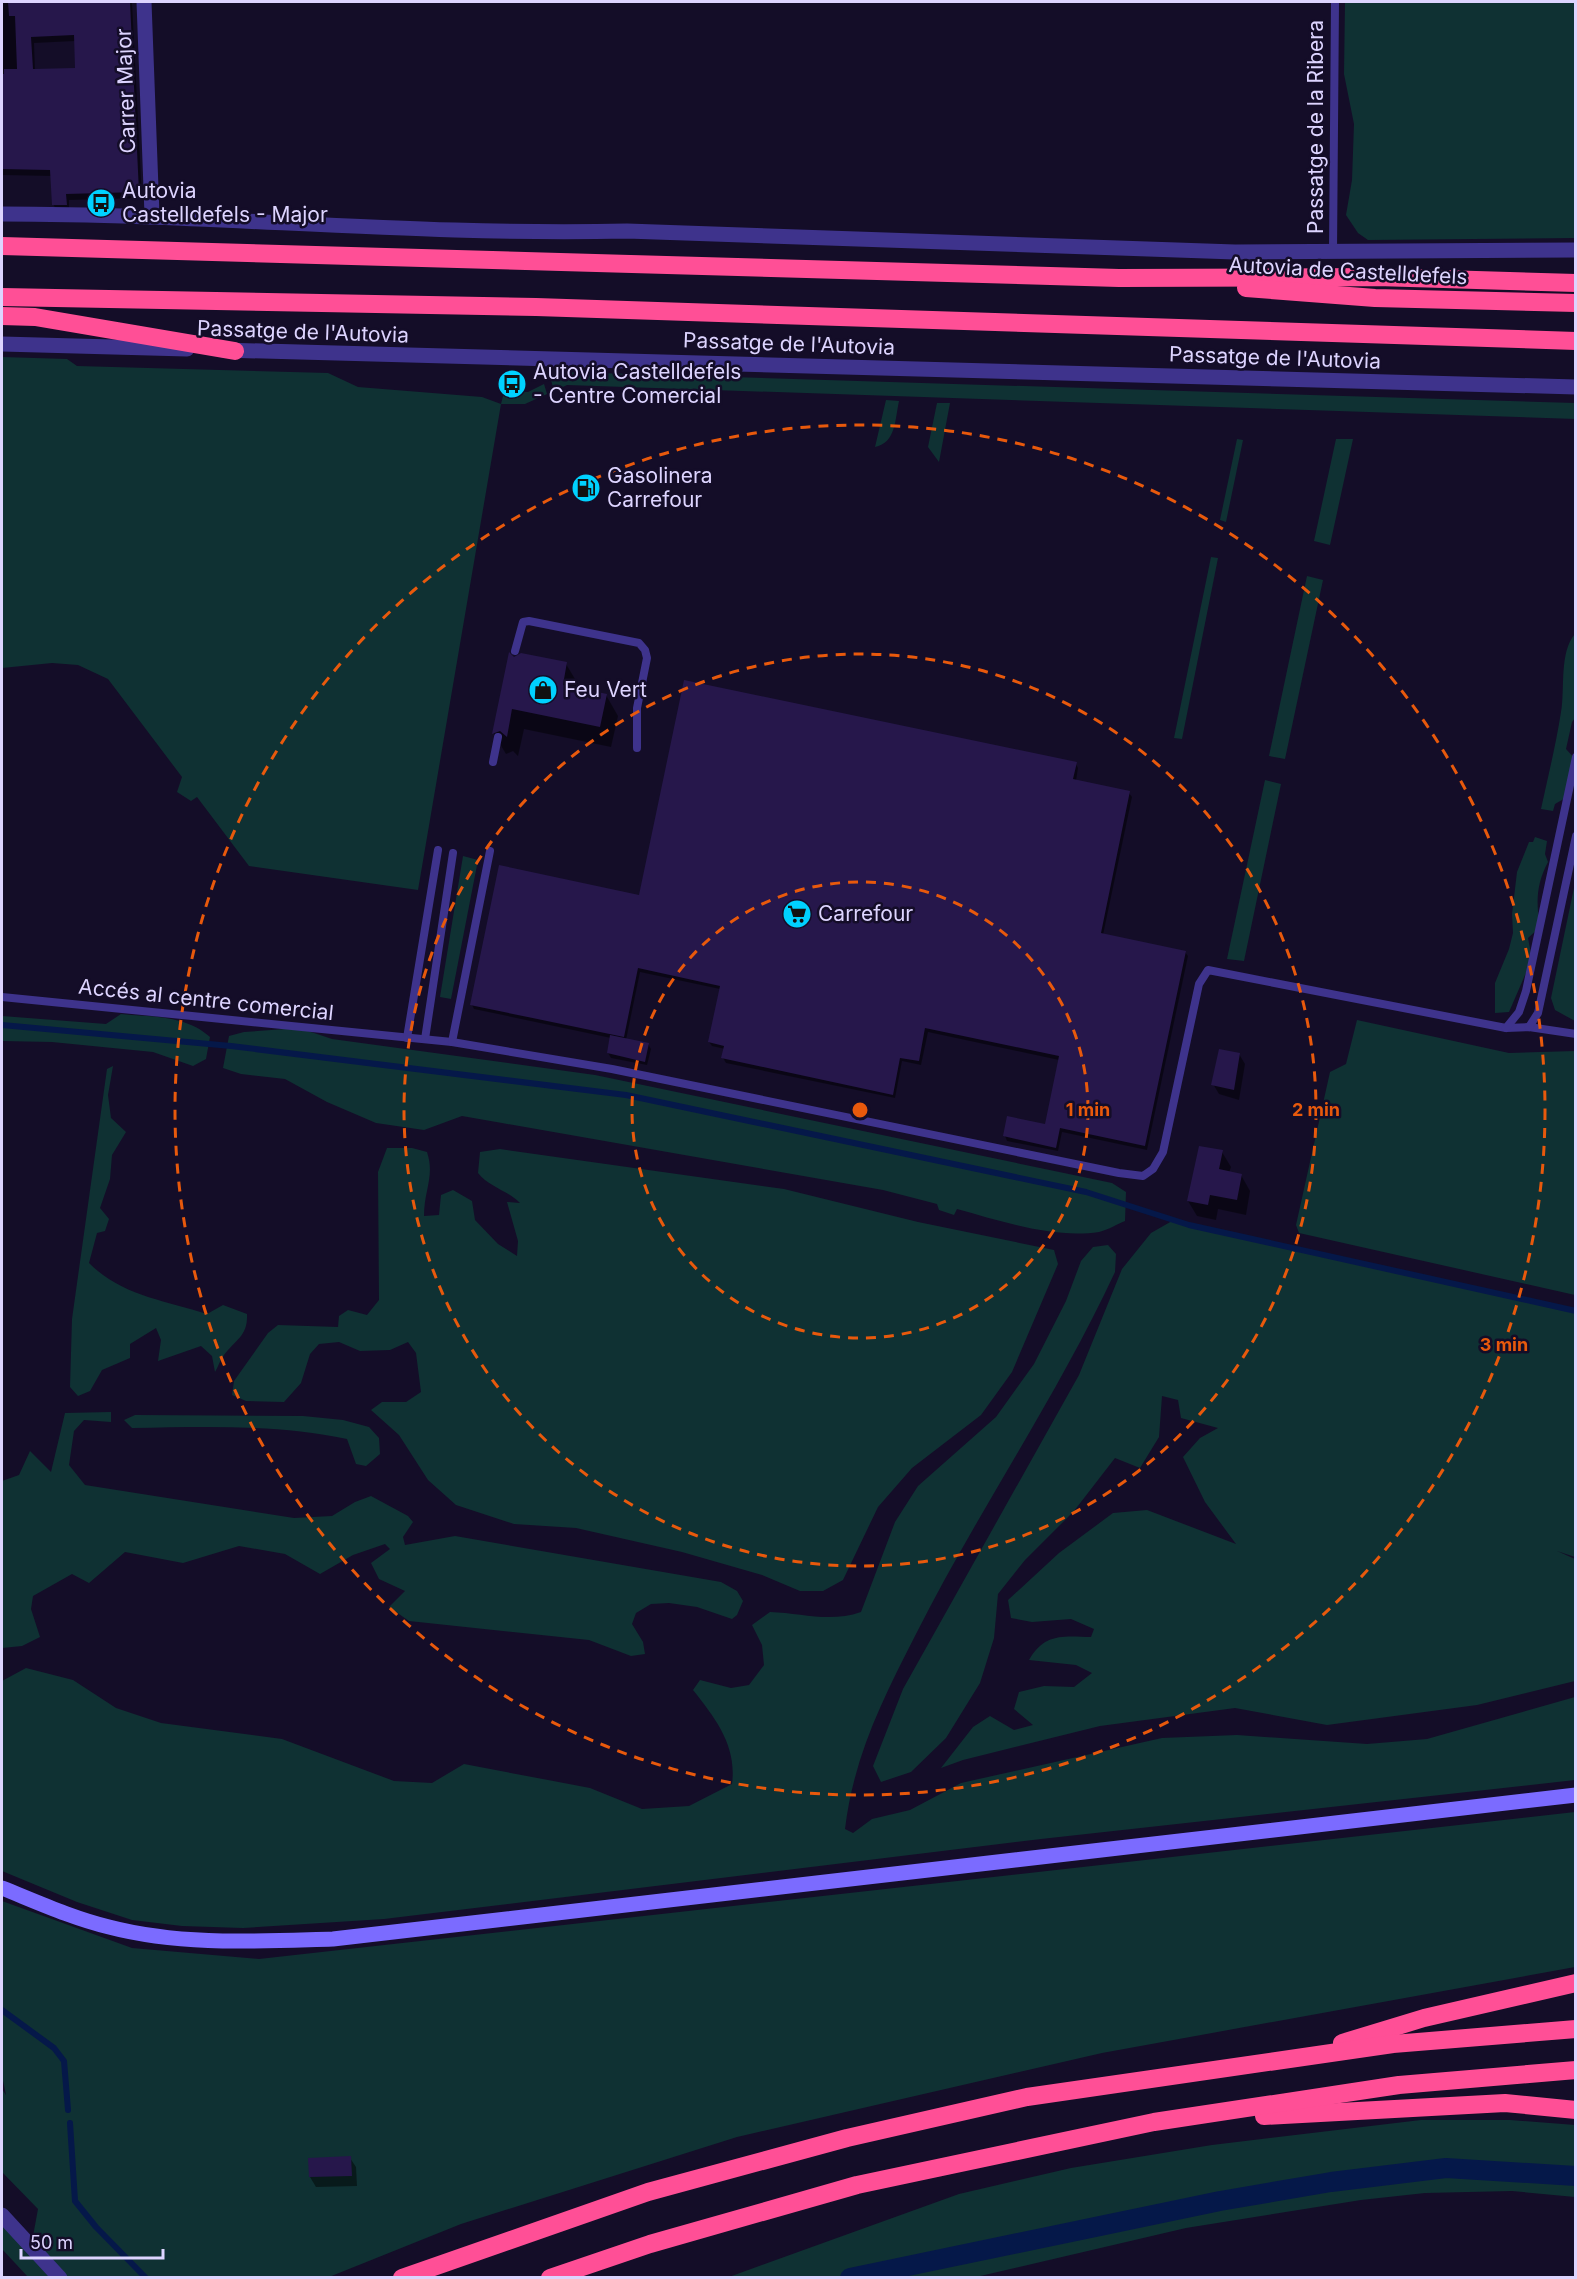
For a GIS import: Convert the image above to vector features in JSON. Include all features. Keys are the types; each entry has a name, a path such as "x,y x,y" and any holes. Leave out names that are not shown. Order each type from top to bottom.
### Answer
{"highway":[{"path":"2,246 1119,278 1377,277 1575,283"},
{"name":"Autovia de Castelldefels","path":"1119,278 1375,298 1575,303"},
{"path":"2,297 548,308 1575,340"},
{"path":"2,316 35,317 235,351"},
{"path":"1314,2054 1367,2034 1424,2018 1575,1983"},
{"path":"402,2277 648,2192 847,2138 1027,2097 1393,2044 1575,2029"},
{"path":"550,2277 650,2244 857,2185 1155,2122 1399,2085 1575,2070"},
{"path":"1155,2122 1505,2103 1575,2110"}],"main road":[{"path":"2,1887 52,1909 109,1928 163,1937 256,1941 333,1939 1575,1795"}],"street":[{"name":"Carrer Major","path":"144,2 152,215"},
{"path":"2,214 152,215 483,231 572,234 627,231 1223,252 1575,250"},
{"name":"Passatge de l'Autovia","path":"2,344 1575,387"},
{"path":"2,2215 60,2277"}],"lane":[{"name":"Passatge de la Ribera","path":"1333,252 1335,2"},
{"path":"515,651 523,622 529,621 639,643 645,650 647,658 637,708 637,748"},
{"path":"493,762 498,737"},
{"path":"1506,1028 1519,1012 1526,991 1575,757"},
{"path":"1529,1027 1538,1013 1575,836"},
{"path":"407,1038 438,850"},
{"path":"452,1042 490,851"},
{"path":"425,1039 453,853"},
{"name":"Accés al centre comercial","path":"2,997 452,1042 612,1069 1143,1176 1152,1169 1163,1152 1199,984 1209,970 1506,1028"},
{"path":"1506,1028 1529,1027 1575,1034"}],"green space":[{"path":"1345,2 1575,2 1575,238 1368,240 1358,233 1346,215 1352,180 1354,124 1344,74"},
{"path":"2,357 67,359 77,366 328,373 358,387 482,397 501,404 418,890 249,866 197,797 191,801 177,792 182,777 108,679 78,665 52,663 2,668"},
{"path":"565,372 1575,403 1576,419 567,385 554,391 551,380"},
{"path":"544,384 547,394 525,404 501,404 504,392 528,392"},
{"path":"886,400 899,401 895,422 887,441 875,447"},
{"path":"937,403 950,403 939,462 928,447"},
{"path":"1237,439 1243,440 1226,522 1220,520"},
{"path":"1336,439 1353,439 1330,545 1314,541"},
{"path":"1211,557 1218,558 1182,739 1174,738"},
{"path":"1307,576 1323,580 1285,759 1269,756"},
{"path":"1575,634 1575,718 1566,749 1575,759 1567,797 1555,804 1553,811 1541,809 1561,712 1565,661 1570,642"},
{"path":"1265,780 1281,784 1244,961 1227,959"},
{"path":"1535,837 1547,841 1545,854 1548,862 1541,878 1538,894 1540,927 1528,938 1532,959 1509,1012 1495,1013 1495,983 1513,933 1512,914 1517,872 1529,842 1533,842"},
{"path":"463,856 478,860 451,999 440,997"},
{"path":"1575,883 1575,1021 1555,1010 1551,998"},
{"path":"121,1014 168,1018 201,1030 210,1037 206,1059 193,1066 153,1052 52,1042 2,1041 2,1016 106,1024"},
{"path":"1357,1020 1509,1053 1575,1051 1575,1295 1299,1233 1296,1225 1330,1072 1346,1064"},
{"path":"299,1028 332,1039 595,1075 1112,1183 1126,1192 1125,1221 1099,1232 1081,1234 1045,1231 957,1209 954,1215 939,1210 937,1204 883,1190 462,1116 424,1130 376,1123 327,1102 285,1079 241,1074 223,1068 229,1036 244,1032"},
{"path":"113,1066 108,1095 111,1118 126,1132 112,1155 110,1179 100,1208 109,1219 105,1231 97,1233 89,1263 115,1283 144,1296 207,1314 223,1305 247,1314 247,1321 240,1337 223,1357 215,1372 212,1356 201,1346 158,1361 161,1340 156,1328 130,1344 130,1358 102,1370 90,1391 78,1396 70,1387 72,1319 107,1069"},
{"path":"387,1148 412,1148 427,1152 430,1176 424,1216 439,1215 441,1195 453,1190 472,1201 475,1220 498,1244 517,1256 518,1241 507,1202 520,1203 487,1182 478,1173 480,1152 500,1149 784,1189 918,1222 1054,1250 1058,1264 1012,1372 981,1415 912,1468 878,1507 843,1580 823,1591 800,1591 762,1575 682,1552 576,1528 514,1524 456,1505 428,1480 399,1435 371,1410 382,1402 406,1402 421,1392 416,1353 408,1342 390,1350 360,1351 339,1342 319,1344 310,1354 301,1383 284,1402 246,1401 232,1395 234,1381 268,1333 278,1325 338,1327 339,1316 348,1310 367,1315 379,1300 378,1172"},
{"path":"1172,1221 1575,1311 1575,1557 1557,1551 1575,1559 1575,1681 1477,1705 1327,1725 1235,1708 1100,1726 963,1760 941,1768 973,1727 990,1716 1014,1730 1033,1725 1014,1709 1019,1692 1044,1686 1074,1687 1092,1673 1076,1665 1029,1660 1041,1645 1048,1641 1063,1637 1091,1637 1094,1629 1071,1619 1032,1622 1011,1618 1008,1600 1059,1553 1113,1513 1147,1510 1236,1544 1205,1502 1183,1457 1200,1438 1218,1428 1181,1418 1178,1400 1162,1396 1159,1437 1140,1468 1115,1458 1074,1511 1025,1560 998,1594 994,1638 980,1683 946,1738 911,1772 881,1782 873,1766 903,1689 1079,1375 1122,1269 1151,1233"},
{"path":"1108,1245 1116,1254 1115,1272 1068,1364 940,1588 881,1705 855,1776 845,1829 853,1833 872,1819 910,1810 961,1783 1162,1738 1237,1735 1367,1744 1427,1739 1575,1697 1575,1780 1041,1839 384,1919 243,1928 182,1926 132,1920 77,1902 2,1871 2,1681 26,1668 73,1680 116,1708 161,1723 282,1739 394,1781 432,1783 464,1764 590,1788 642,1809 689,1806 732,1784 733,1770 728,1745 717,1722 693,1690 700,1680 731,1688 749,1685 764,1665 762,1645 752,1625 770,1612 838,1617 861,1612 895,1522 918,1486 996,1417 1034,1364 1066,1301 1081,1261 1093,1247"},
{"path":"111,1412 111,1422 84,1420 74,1431 69,1465 85,1485 294,1518 332,1516 355,1502 371,1496 408,1516 413,1522 403,1537 405,1545 455,1536 721,1582 737,1591 743,1601 737,1615 732,1619 697,1607 669,1603 651,1604 636,1613 632,1624 643,1642 645,1654 631,1656 589,1640 409,1621 389,1607 405,1591 379,1579 371,1563 390,1549 385,1544 353,1555 320,1574 285,1554 239,1546 183,1563 125,1552 89,1583 72,1574 33,1596 31,1609 40,1637 22,1646 2,1648 2,1481 19,1475 30,1451 51,1472 65,1413"},
{"path":"135,1415 303,1416 343,1420 369,1427 379,1438 380,1454 366,1466 356,1464 347,1439 267,1429 132,1428 124,1420"},
{"path":"1575,1812 1575,1967 1102,2053 737,2137 461,2224 329,2277 60,2277 31,2247 38,2209 2,2172 2,2089 6,2095 2,2076 2,1901 132,1948 259,1959"},
{"path":"1421,2120 1510,2120 1575,2125 1575,2197 1512,2191 1425,2193 1361,2200 1186,2228 976,2277 729,2277 959,2194 1071,2168 1212,2145"},
{"path":"2,2222 55,2277 28,2277 2,2249"}],"building":[{"path":"8,2 130,2 139,192 66,194 67,205 52,205 50,170 2,169 2,74 4,74 4,69 17,69 15,16 9,16","holes":["74,35 75,68 33,69 31,37"]},
{"name":"Feu Vert","path":"509,652 514,657 521,653 567,662 563,685 607,694 600,727 512,709 507,737 500,731 492,734"},
{"name":"Carrefour","path":"684,680 1077,762 1073,779 1130,791 1101,933 1186,951 1145,1146 1060,1128 1056,1148 1003,1136 1007,1116 1045,1124 1059,1056 925,1028 919,1061 900,1058 893,1095 721,1058 724,1046 708,1042 720,986 638,968 624,1037 470,1005 499,865 639,895"},
{"path":"610,1035 649,1043 645,1062 607,1053"},
{"path":"1219,1049 1240,1053 1234,1090 1211,1085"},
{"path":"1199,1146 1223,1150 1219,1169 1242,1174 1237,1200 1210,1195 1208,1205 1187,1201"},
{"path":"351,2156 352,2176 309,2177 308,2158"}],"waterway":[{"path":"2,1025 231,1046 626,1095 1086,1192 1189,1225 1576,1311"},
{"path":"2,2010 54,2048 64,2061 68,2110"},
{"path":"70,2123 75,2201 96,2227 146,2278"},
{"path":"850,2278 1220,2201 1331,2182 1446,2168 1576,2176"}],"place":[{"name":"Autovia Castelldefels - Major","path":"101,203"},
{"name":"Autovia Castelldefels - Centre Comercial","path":"512,384"},
{"name":"Gasolinera Carrefour","path":"586,488"},
{"name":"Feu Vert","path":"543,690"},
{"name":"Carrefour","path":"797,914"}]}
